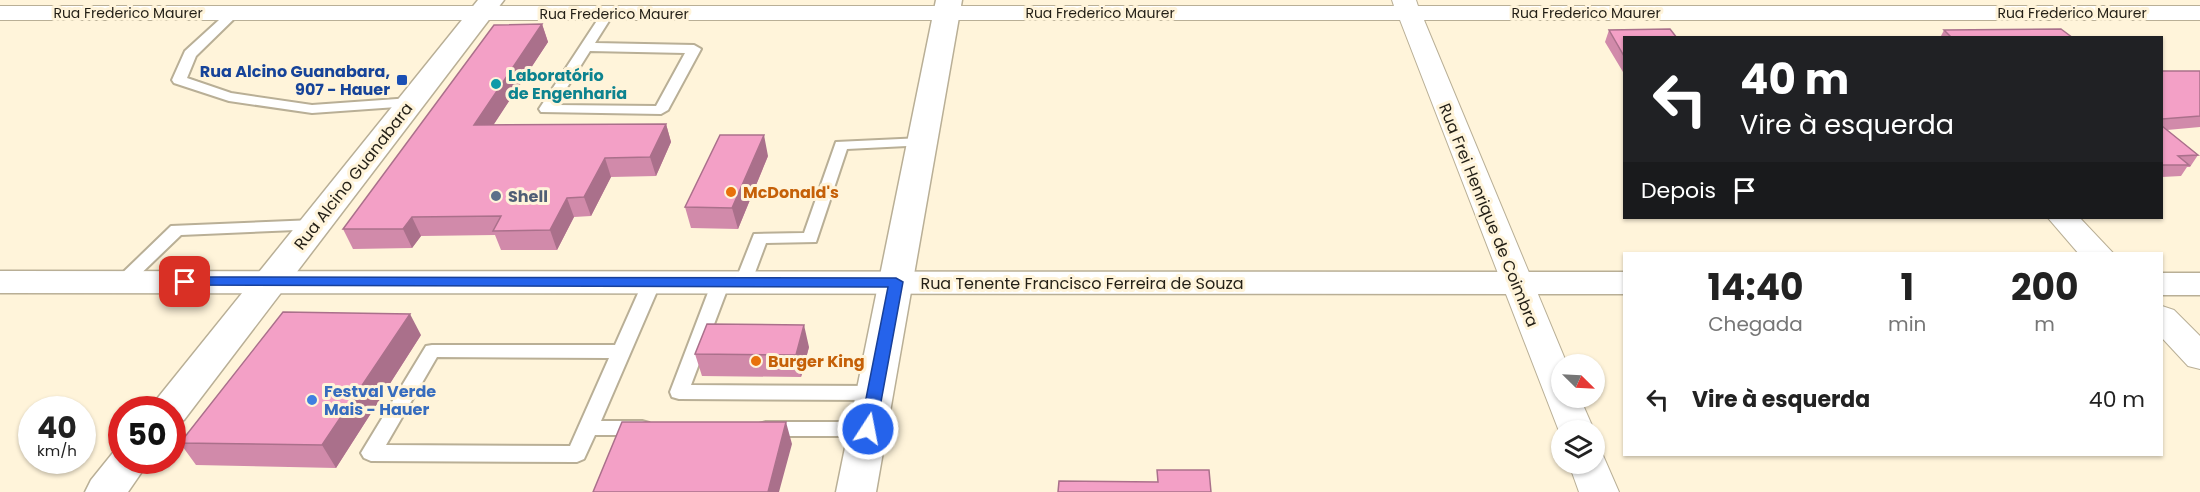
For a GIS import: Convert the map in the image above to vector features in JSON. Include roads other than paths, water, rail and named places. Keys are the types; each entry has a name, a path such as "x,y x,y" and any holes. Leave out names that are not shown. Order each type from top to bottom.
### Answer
{"main road":[{"name":"Rua Alcino Guanabara","path":"181,396 485,7"},
{"path":"856,492 948,7"},
{"name":"Rua Tenente Francisco Ferreira de Souza","path":"0,282 1623,283"},
{"path":"2163,284 2200,284"},
{"path":"105,492 119,474"}],"street":[{"name":"Rua Frederico Maurer","path":"0,13 234,14 485,7 608,14 948,7 1857,7 2200,14"},
{"name":"Rua Frei Henrique de Coimbra","path":"1406,7 1571,420"},
{"path":"1857,7 1885,36"},
{"path":"2064,219 2096,252"},
{"path":"2163,319 2200,357"},
{"path":"1592,474 1599,492"}],"lane":[{"path":"234,14 190,54 179,80 230,97 312,109 411,102"},
{"path":"586,47 694,49 661,110 546,109 586,47 608,14"},
{"path":"875,393 679,392 733,282 760,238 810,238 841,144 922,142"},
{"path":"122,282 177,230 314,225"},
{"path":"622,352 432,351 371,453 577,453 622,352 652,282"},
{"path":"588,428 658,428"},
{"path":"752,429 868,429"}],"place":[{"name":"Rua Alcino Guanabara, 907 - Hauer","path":"402,80"},
{"name":"Laboratório de Engenharia","path":"496,84"},
{"name":"McDonald's","path":"731,192"},
{"name":"Shell","path":"496,196"},
{"name":"Burger King","path":"756,361"},
{"name":"Festval Verde Mais - Hauer","path":"312,400"}]}
